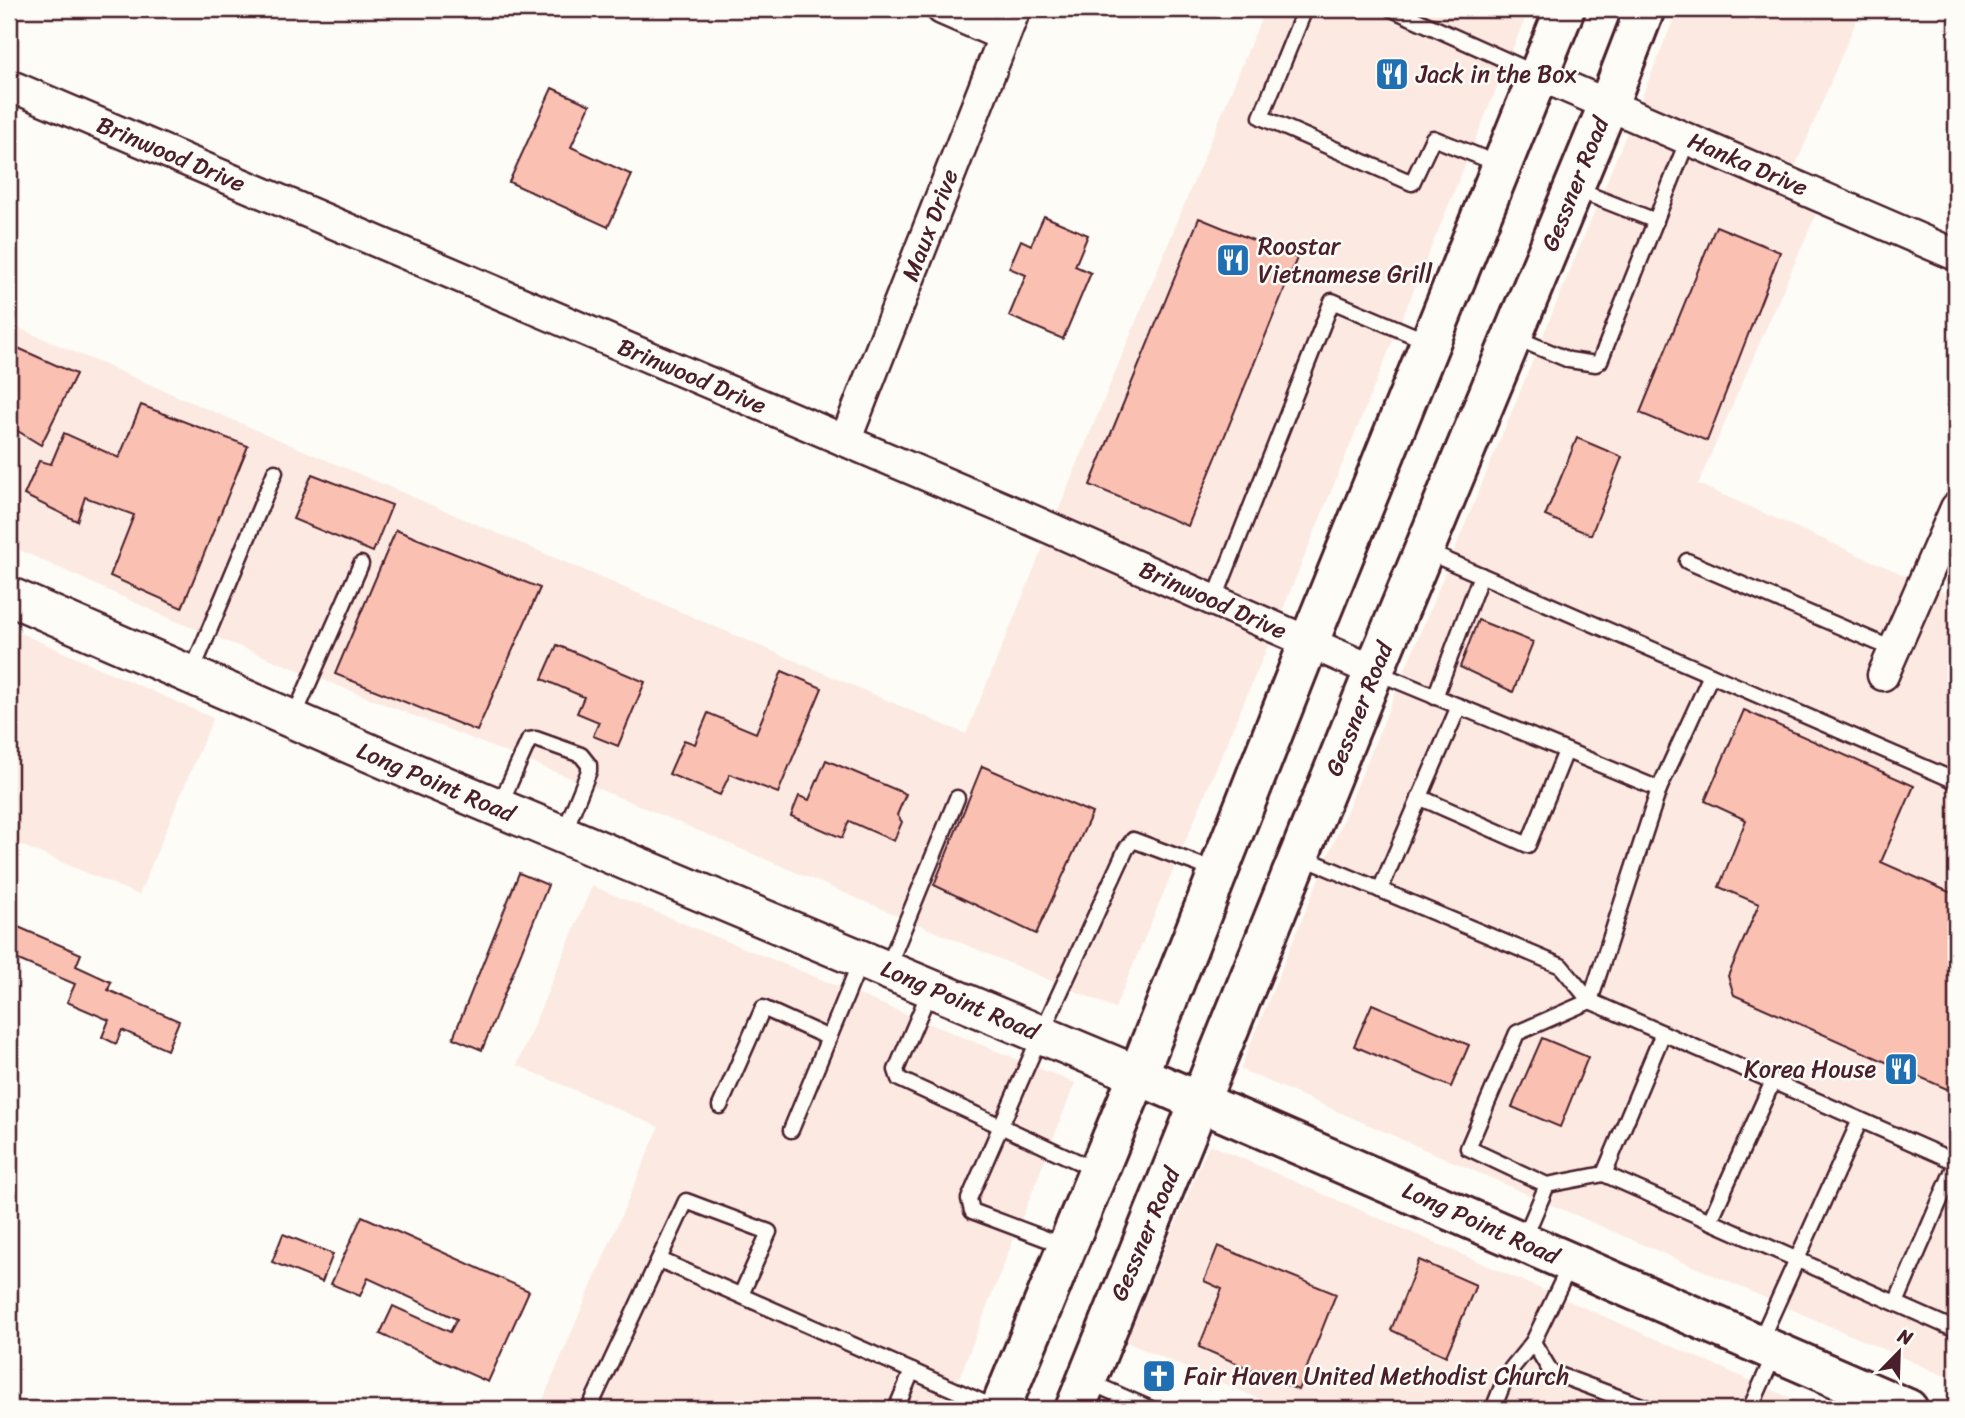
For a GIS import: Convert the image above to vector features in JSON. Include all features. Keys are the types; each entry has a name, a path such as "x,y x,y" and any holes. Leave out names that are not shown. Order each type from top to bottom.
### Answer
{"main road":[{"path":"999,1409 1138,1075 1309,642 1565,9"},
{"name":"Gessner Road","path":"1081,1395 1645,9"},
{"name":"Long Point Road","path":"1138,1075 1908,1409"}],"street":[{"path":"942,9 1010,22"},
{"name":"Maux Drive","path":"845,441 1010,22"},
{"name":"Hanka Drive","path":"1539,75 1956,255"},
{"name":"Brinwood Drive","path":"9,85 845,441 1374,671"},
{"path":"1889,663 1956,508"},
{"name":"Long Point Road","path":"9,596 499,808 1138,1075"}],"lane":[{"path":"1305,9 1261,117 1412,183 1433,138 1502,165"},
{"path":"1392,9 1539,75"},
{"path":"1512,336 1569,360 1596,364 1600,361 1688,139"},
{"path":"1573,189 1656,221"},
{"path":"1214,601 1332,301 1430,343"},
{"path":"190,675 275,472"},
{"path":"1424,550 1956,781"},
{"path":"1687,561 1889,663"},
{"path":"293,720 361,564"},
{"path":"1435,696 1481,575"},
{"path":"1374,671 1659,789"},
{"path":"1711,675 1659,789 1590,1000 1517,1033 1468,1148 1547,1185 1604,1174 1956,1330"},
{"path":"1380,890 1459,706"},
{"path":"499,808 529,740 536,739 581,755 589,765 589,771 563,835"},
{"path":"1419,797 1528,845 1566,751"},
{"path":"791,1130 829,1038 874,965 957,798"},
{"path":"1066,1247 972,1211 969,1199 1126,849 1133,840 1218,872"},
{"path":"1299,856 1561,966 1590,1000 1956,1162 1896,1303"},
{"path":"931,989 896,1070 900,1079 1098,1171"},
{"path":"720,1106 763,1008 829,1038"},
{"path":"1604,1174 1663,1033"},
{"path":"1710,1221 1773,1081"},
{"path":"1750,1409 1797,1259 1860,1120"},
{"path":"1523,1241 1547,1185"},
{"path":"589,1409 686,1201 769,1232 741,1295"},
{"path":"660,1260 999,1409"},
{"path":"1493,1409 1507,1374 1533,1342 1571,1262"},
{"path":"1533,1342 1551,1372 1650,1409"},
{"path":"896,1409 912,1371"},
{"path":"1081,1395 1151,1409"}],"shaded area":[{"path":"1265,9 1529,9 1269,643 1115,1008 626,800 175,621 9,545 9,324 966,734"},
{"path":"1678,9 1861,9 1796,165 1817,212 1698,484 1956,598 1956,1381 1240,1069"},
{"path":"9,628 213,718 139,895 9,840"},
{"path":"592,886 1075,1083 947,1409 539,1409 659,1127 517,1065"},
{"path":"1209,1144 1816,1409 1283,1409 1126,1342"}],"building":[{"path":"552,88 590,105 571,147 632,175 608,227 509,182"},
{"path":"1044,216 1088,235 1075,266 1091,273 1063,339 1009,316 1026,275 1009,268 1021,240 1031,245"},
{"path":"1199,218 1297,258 1188,526 1090,485"},
{"path":"1716,226 1780,252 1707,441 1640,413"},
{"path":"9,344 76,374 41,445 16,430 9,451"},
{"path":"141,405 248,446 182,608 110,576 134,515 85,497 77,521 24,495 39,461 51,464 64,433 119,458"},
{"path":"1577,438 1622,457 1591,535 1545,516"},
{"path":"312,474 392,505 373,552 293,519"},
{"path":"396,530 540,588 477,731 335,674"},
{"path":"1478,620 1533,642 1513,692 1460,667"},
{"path":"557,645 645,682 618,746 593,736 599,722 577,713 584,697 542,679"},
{"path":"782,671 822,688 778,793 730,774 720,795 669,774 684,740 695,744 708,713 756,733"},
{"path":"1744,710 1914,786 1881,862 1956,895 1956,1093 1734,995 1728,976 1759,904 1719,887 1746,820 1705,801"},
{"path":"826,760 906,794 897,815 902,822 894,841 849,821 842,838 791,816 799,796 809,800"},
{"path":"982,766 1092,813 1036,934 934,885"},
{"path":"519,873 548,885 482,1050 453,1038"},
{"path":"9,923 81,954 76,966 111,982 108,990 179,1021 167,1050 122,1030 116,1044 102,1037 109,1020 67,1002 75,984 9,956"},
{"path":"1372,1004 1469,1045 1451,1087 1354,1046"},
{"path":"1542,1038 1588,1057 1560,1127 1512,1107"},
{"path":"362,1216 529,1291 488,1382 380,1334 393,1306 450,1332 457,1319 368,1278 360,1296 331,1284"},
{"path":"283,1234 333,1254 322,1282 272,1262"},
{"path":"1218,1246 1336,1294 1298,1390 1199,1347 1222,1289 1204,1281"},
{"path":"1419,1260 1476,1285 1446,1356 1391,1330"}],"place":[{"name":"Jack in the Box","path":"1392,74"},
{"name":"Roostar Vietnamese Grill","path":"1233,260"},
{"name":"Korea House","path":"1901,1069"},
{"name":"Fair Haven United Methodist Church","path":"1159,1376"}]}
